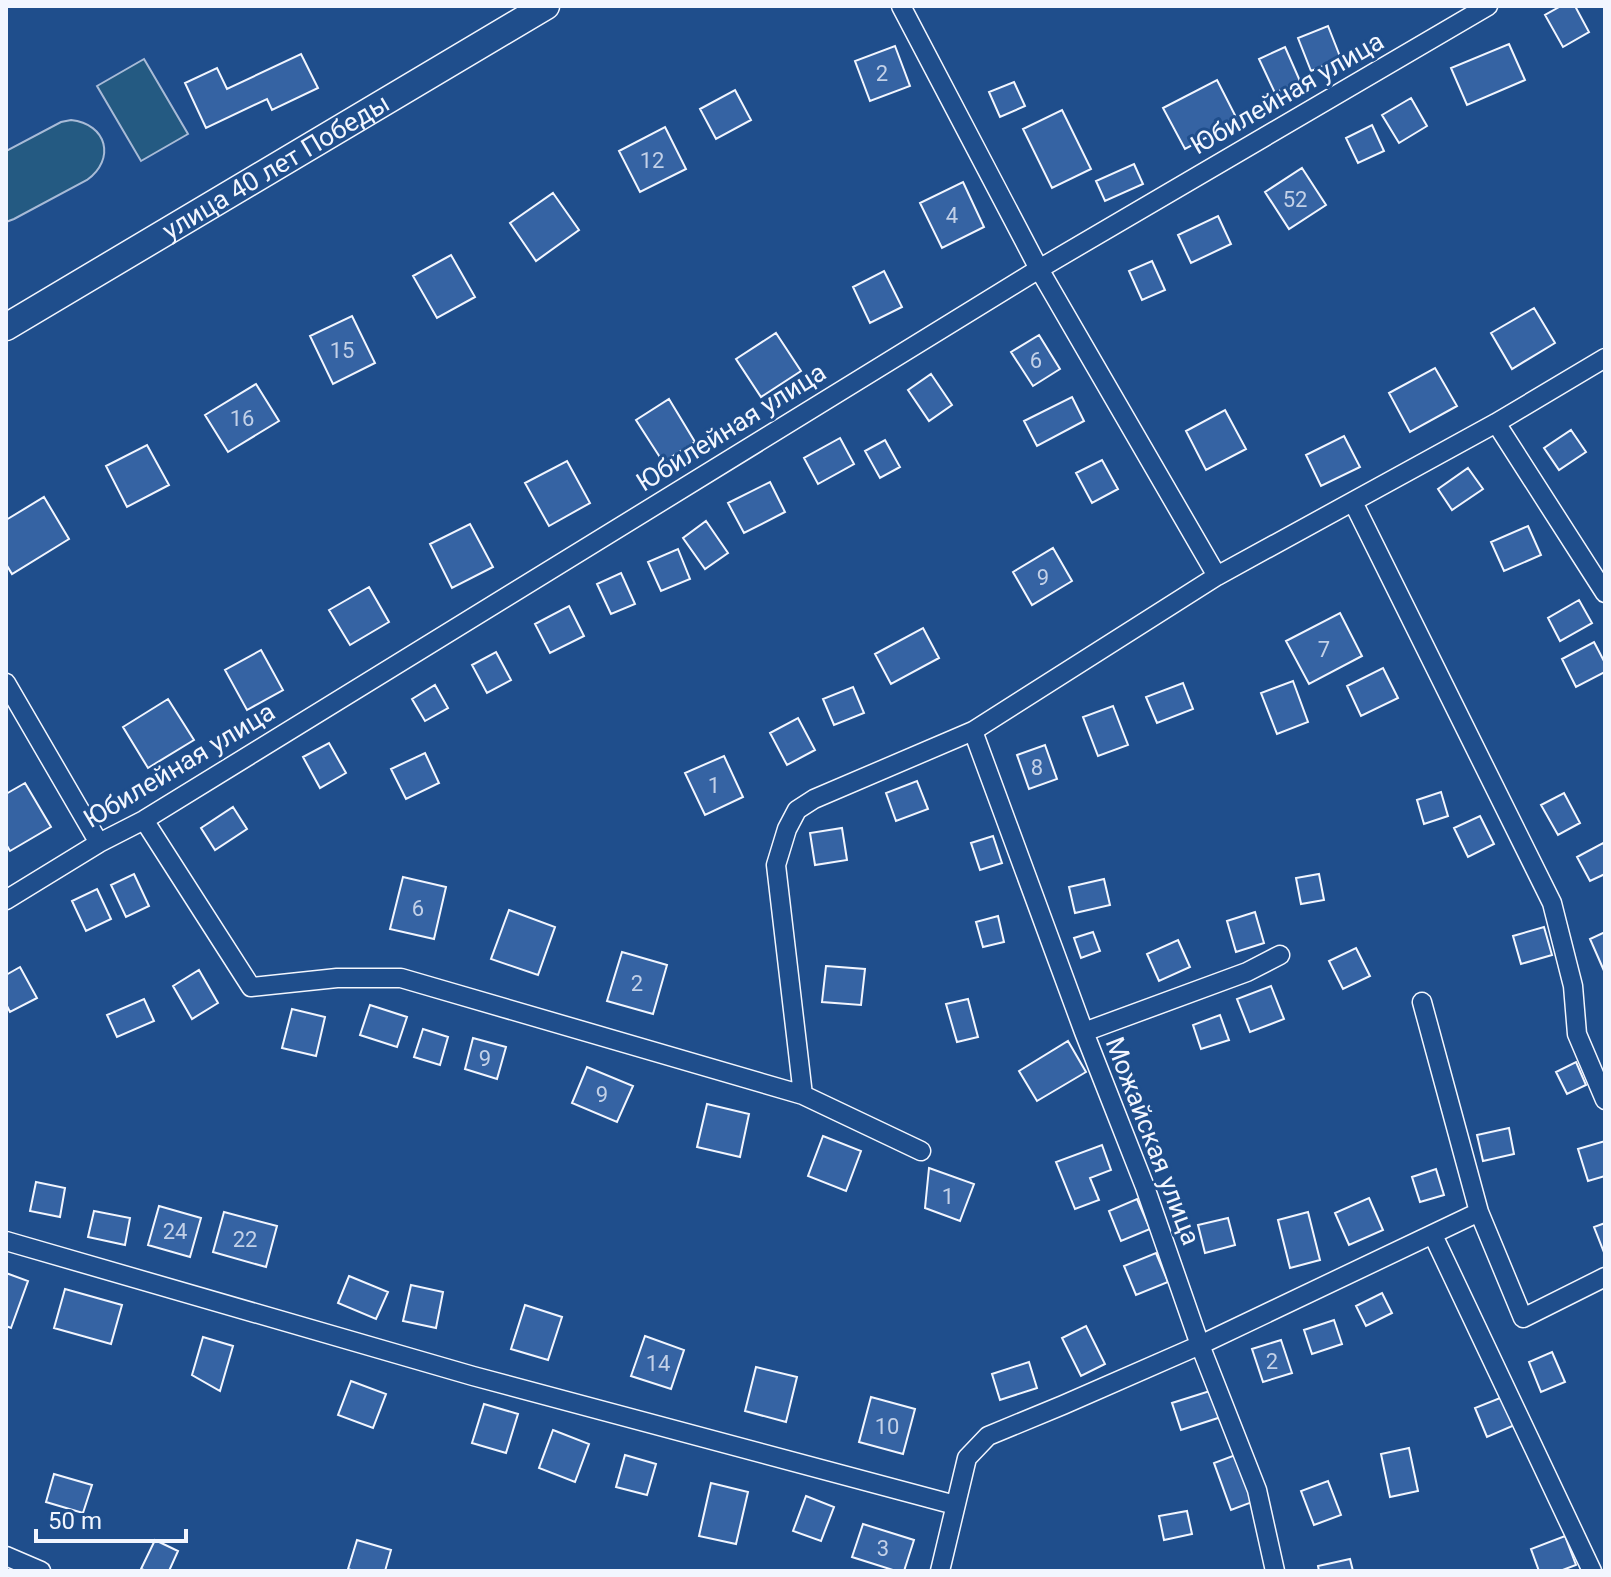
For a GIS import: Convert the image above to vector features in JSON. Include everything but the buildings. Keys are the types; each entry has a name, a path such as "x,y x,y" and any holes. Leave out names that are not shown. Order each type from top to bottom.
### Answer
{"street":[{"name":"улица 40 лет Победы","path":"6,327 546,6"},
{"path":"901,6 1039,269 1217,576"},
{"name":"Юбилейная улица","path":"6,900 99,843 144,820 1039,269 1488,6"},
{"path":"803,1095 776,865 787,829 797,810 814,799 973,731 1217,576 1496,423 1605,358"},
{"path":"1496,423 1605,593"},
{"path":"1353,502 1552,903 1573,986 1577,1034 1605,1100"},
{"path":"6,683 99,843"},
{"name":"Можайская улица","path":"973,731 1145,1187 1200,1345 1257,1490 1275,1571"},
{"path":"144,820 251,987 337,978 401,978 803,1095 921,1151"},
{"path":"1084,1032 1247,972 1280,955"},
{"path":"1422,1002 1479,1212 1523,1318 1605,1277"},
{"path":"940,1571 967,1458 988,1436 1200,1345 1479,1212"},
{"path":"1433,1235 1592,1571"},
{"path":"6,1241 473,1376 955,1505"},
{"path":"6,1556 41,1571"}],"shaded area":[{"path":"144,59 188,134 141,161 97,86"},
{"path":"71,120 93,128 100,135 104,153 96,172 87,180 6,222 6,151 61,122"}]}
